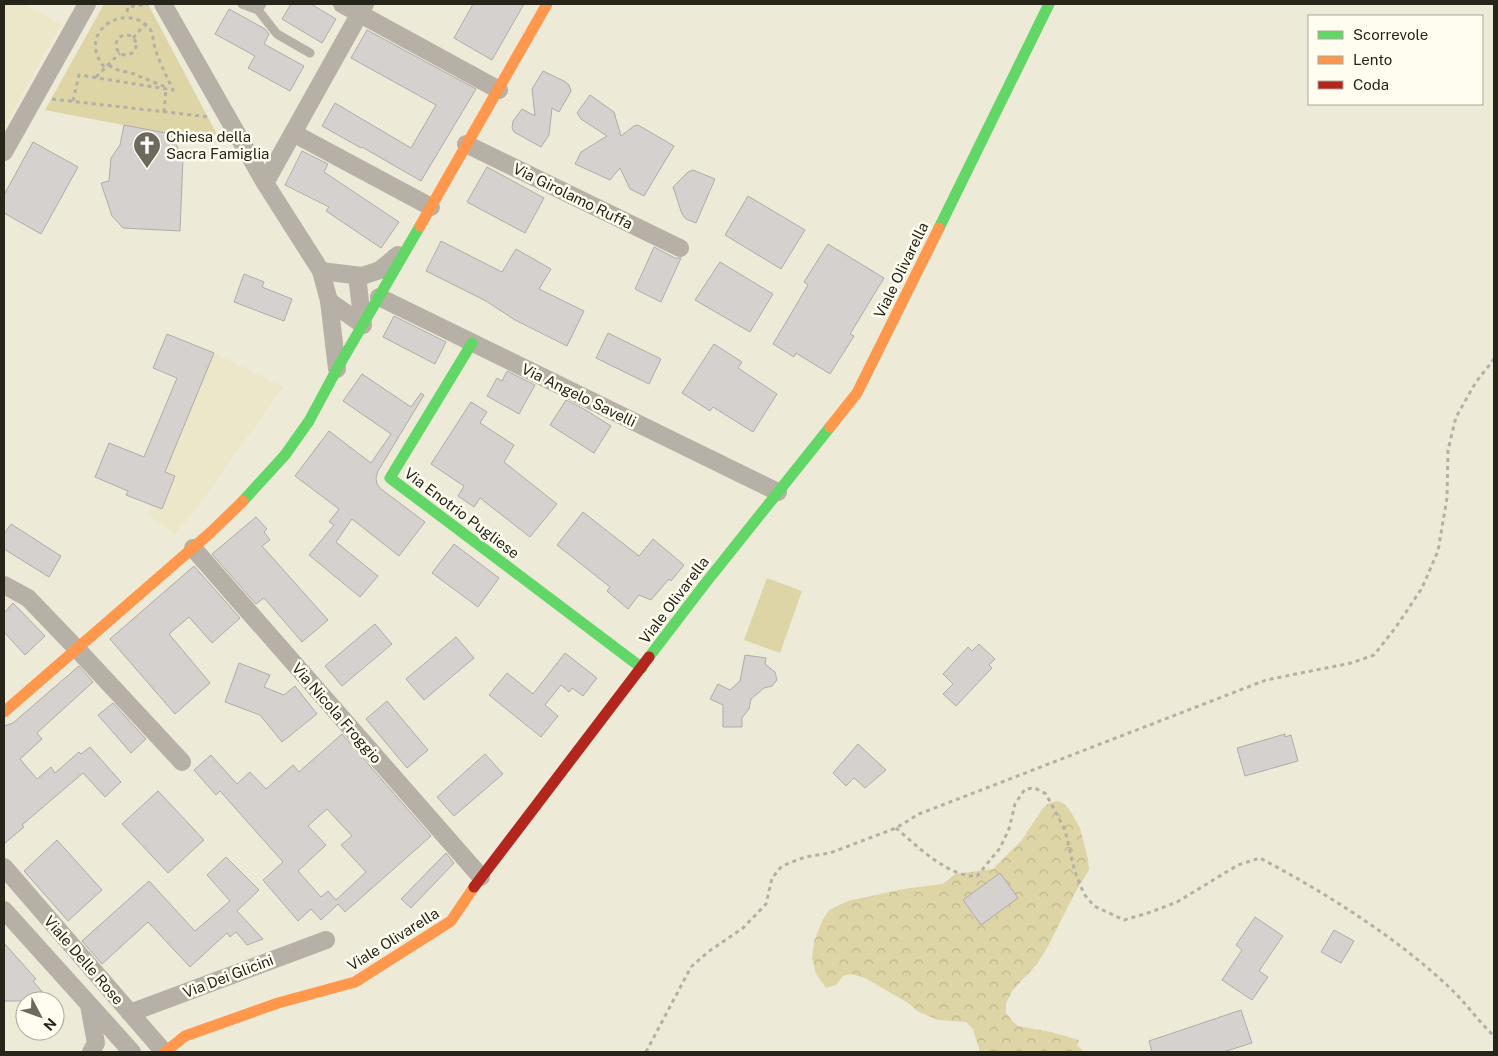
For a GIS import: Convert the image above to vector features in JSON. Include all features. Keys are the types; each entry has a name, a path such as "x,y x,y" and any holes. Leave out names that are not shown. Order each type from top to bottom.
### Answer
{"street":[{"path":"4,152 87,4"},
{"path":"163,4 265,183 321,271 329,301 337,369"},
{"path":"342,4 362,9 499,90"},
{"path":"4,712 193,548 247,497 285,455 309,421 547,4"},
{"name":"Viale Olivarella","path":"164,1052 185,1036 278,1003 355,982 451,921 481,877 704,585 857,393 1049,4"},
{"path":"265,183 362,9"},
{"path":"293,133 431,207"},
{"name":"Via Girolamo Ruffa","path":"466,144 680,248"},
{"path":"321,271 362,276 380,270 408,247"},
{"path":"357,276 363,325"},
{"name":"Via Angelo Savelli","path":"380,297 778,492"},
{"path":"329,301 363,325"},
{"name":"Via Enotrio Pugliese","path":"472,342 390,478 642,668"},
{"name":"Via Nicola Froggio","path":"193,548 481,877"},
{"path":"4,585 28,598 182,762"},
{"name":"Viale Delle Rose","path":"4,867 164,1052"},
{"name":"Viale Delle Rose","path":"4,910 132,1052"},
{"name":"Via Dei Glicini","path":"130,1013 326,940"},
{"path":"89,1005 96,1043 91,1052"}],"lane":[{"path":"242,4 260,7 277,34 310,53"}],"path":[{"path":"127,12 128,7 148,4"},
{"path":"122,12 132,12"},
{"path":"138,16 150,29 155,49 173,90"},
{"path":"104,68 98,61 95,40 100,26 106,20"},
{"path":"133,38 146,24"},
{"path":"124,35 133,38 136,44 134,50 129,54 120,53 116,45 118,38 124,35"},
{"path":"95,78 120,53"},
{"path":"108,65 114,69 134,74 173,90"},
{"path":"73,102 79,75 173,90"},
{"path":"164,112 166,89"},
{"path":"34,97 228,120"},
{"path":"646,1052 691,967 708,952 743,928 766,904 772,878 782,866 805,857 830,853 896,828 919,814 1266,680 1351,664 1374,655 1396,627 1422,588 1438,551 1448,498 1448,450 1456,417 1476,382 1494,359"},
{"path":"896,828 945,867 969,877 977,876 1000,848 1009,829 1014,804 1025,789 1035,788 1046,794 1065,830 1075,872 1084,894 1094,906 1124,920 1176,902 1238,865 1260,858 1294,876 1402,948 1450,988 1494,1036"}],"shaded area":[{"path":"4,4 23,4 61,24 4,127"},
{"path":"214,353 283,387 195,511 174,535 148,514 151,505 162,509 175,476 165,472"}],"green space":[{"path":"104,4 148,4 222,144 45,110"},
{"path":"767,578 802,591 780,653 744,640"},
{"path":"1058,801 1069,809 1080,828 1089,870 1037,964 1013,990 1006,1003 1006,1013 1018,1026 1051,1032 1079,1040 1077,1045 1084,1052 980,1052 973,1029 966,1022 938,1020 919,1012 908,1003 865,978 851,974 843,976 836,985 826,988 816,974 812,958 814,942 822,921 829,910 848,901 903,889 943,884 955,874 993,869 1021,841 1043,808 1049,803"}],"building":[{"path":"291,4 311,4 336,19 322,43 282,19"},
{"path":"473,4 524,4 492,60 454,38"},
{"path":"229,9 265,29 269,34 264,44 304,66 290,91 248,68 255,56 215,34"},
{"path":"367,30 476,89 421,181 322,126 335,103 411,148 436,105 351,58"},
{"path":"543,71 564,81 569,85 571,91 559,112 552,108 549,135 541,147 514,132 512,128 513,121 522,109 535,116 532,89"},
{"path":"590,95 614,112 621,136 638,125 674,146 644,196 630,189 620,168 610,180 575,164 581,152 607,136 581,119 577,113"},
{"name":"Chiesa della Sacra Famiglia","path":"124,125 171,134 183,158 180,231 123,228 112,216 101,183 109,181 111,158 120,145"},
{"path":"33,142 78,167 41,234 4,213 4,195"},
{"path":"302,151 328,164 324,172 399,222 381,248 326,211 329,207 285,185"},
{"path":"487,167 544,198 525,233 467,202"},
{"path":"693,170 715,179 696,223 686,219 682,214 673,187 688,172"},
{"path":"748,196 805,230 781,269 725,235"},
{"path":"441,241 502,272 516,249 551,269 539,289 584,311 567,346 515,320 486,301 426,271"},
{"path":"828,244 884,278 850,334 854,336 830,374 796,353 794,357 773,344 808,285 804,282"},
{"path":"654,247 675,258 681,258 661,302 635,289"},
{"path":"720,262 773,294 750,332 695,300"},
{"path":"244,274 264,282 262,287 292,299 284,321 234,302"},
{"path":"394,316 446,342 435,364 383,337"},
{"path":"608,333 661,359 649,384 596,358"},
{"path":"167,334 214,353 165,472 175,476 162,509 126,495 128,491 95,477 109,443 144,457 177,378 153,368"},
{"path":"714,344 742,362 738,368 777,394 753,432 713,407 710,411 682,393"},
{"path":"507,371 535,385 519,414 487,396 497,378 502,381"},
{"path":"362,374 411,407 421,393 424,395 378,471 376,478 377,484 381,489 425,522 399,556 352,519 336,542 378,576 360,597 309,555 334,525 329,522 339,509 295,476 329,431 371,463 391,434 343,401"},
{"path":"566,400 611,426 594,453 550,425"},
{"path":"471,402 487,412 480,423 514,445 504,462 557,504 530,537 480,498 474,507 458,496 464,486 431,464"},
{"path":"583,512 639,556 653,539 684,565 671,581 669,579 651,600 639,595 628,609 607,591 610,587 557,545"},
{"path":"256,517 267,529 264,532 270,540 262,546 328,620 302,642 264,598 256,604 212,554"},
{"path":"11,524 61,556 49,577 4,549 4,534"},
{"path":"454,544 499,578 478,607 432,573"},
{"path":"194,566 240,618 212,643 189,617 169,634 210,683 175,714 110,639"},
{"path":"13,603 45,636 25,655 4,632 4,613"},
{"path":"375,624 392,644 342,686 325,666"},
{"path":"456,637 474,658 424,700 406,679"},
{"path":"979,644 995,659 989,665 992,668 956,706 943,694 953,684 943,674 968,647 972,651"},
{"path":"565,653 597,678 583,696 572,688 569,692 561,685 545,705 558,716 541,737 489,695 507,673 533,694"},
{"path":"745,655 766,658 765,664 775,672 777,680 772,686 764,688 751,699 749,709 742,718 742,727 723,727 723,705 710,699 718,684 730,690 740,681"},
{"path":"239,663 270,675 264,687 284,695 295,686 317,714 282,742 260,715 225,702"},
{"path":"79,666 93,682 37,733 42,739 20,759 37,779 51,767 55,773 79,752 81,754 90,747 121,782 105,797 83,773 22,825 24,827 4,844 4,726 13,723"},
{"path":"387,701 428,750 407,768 366,719"},
{"path":"113,703 146,739 131,753 98,715"},
{"path":"342,734 431,836 345,912 338,904 321,920 311,909 298,921 263,880 283,862 220,791 216,795 194,770 211,755 237,784 250,772 266,789 293,765 299,772","holes":["327,809 352,836 341,845 366,872 336,900 328,891 321,897 298,871 326,845 308,826"]},
{"path":"1285,734 1285,737 1291,735 1298,761 1245,776 1237,748"},
{"path":"858,744 886,770 865,788 854,778 846,786 833,773"},
{"path":"485,754 503,774 454,816 437,797"},
{"path":"158,791 204,840 168,873 122,824"},
{"path":"57,840 102,890 68,921 24,871"},
{"path":"446,853 454,863 411,908 401,899"},
{"path":"226,857 259,890 237,911 263,939 247,945 236,932 230,937 227,933 190,967 148,922 102,964 82,941 149,881 195,931 230,901 207,875"},
{"path":"1000,873 1018,898 981,925 963,900"},
{"path":"1255,917 1283,936 1259,971 1268,977 1252,1000 1222,980 1242,950 1236,945"},
{"path":"1334,930 1354,941 1341,963 1321,952"},
{"path":"4,943 36,979 33,981 42,991 15,991 15,1001 4,1001"},
{"path":"1241,1010 1252,1043 1223,1052 1152,1052 1149,1041"}],"traffic: fast":[{"path":"939,228 1049,4"},
{"path":"243,501 285,455 309,421 420,226"},
{"path":"472,343 390,478 642,668"},
{"path":"649,657 830,427"}],"traffic: slow":[{"path":"420,226 547,4"},
{"path":"830,427 857,393 939,228"},
{"path":"4,712 210,533 243,501"},
{"path":"165,1052 185,1036 278,1003 355,982 451,921 474,887"}],"traffic: jam":[{"path":"474,887 649,657"}],"place":[{"name":"Chiesa della Sacra Famiglia","path":"147,169"}]}
